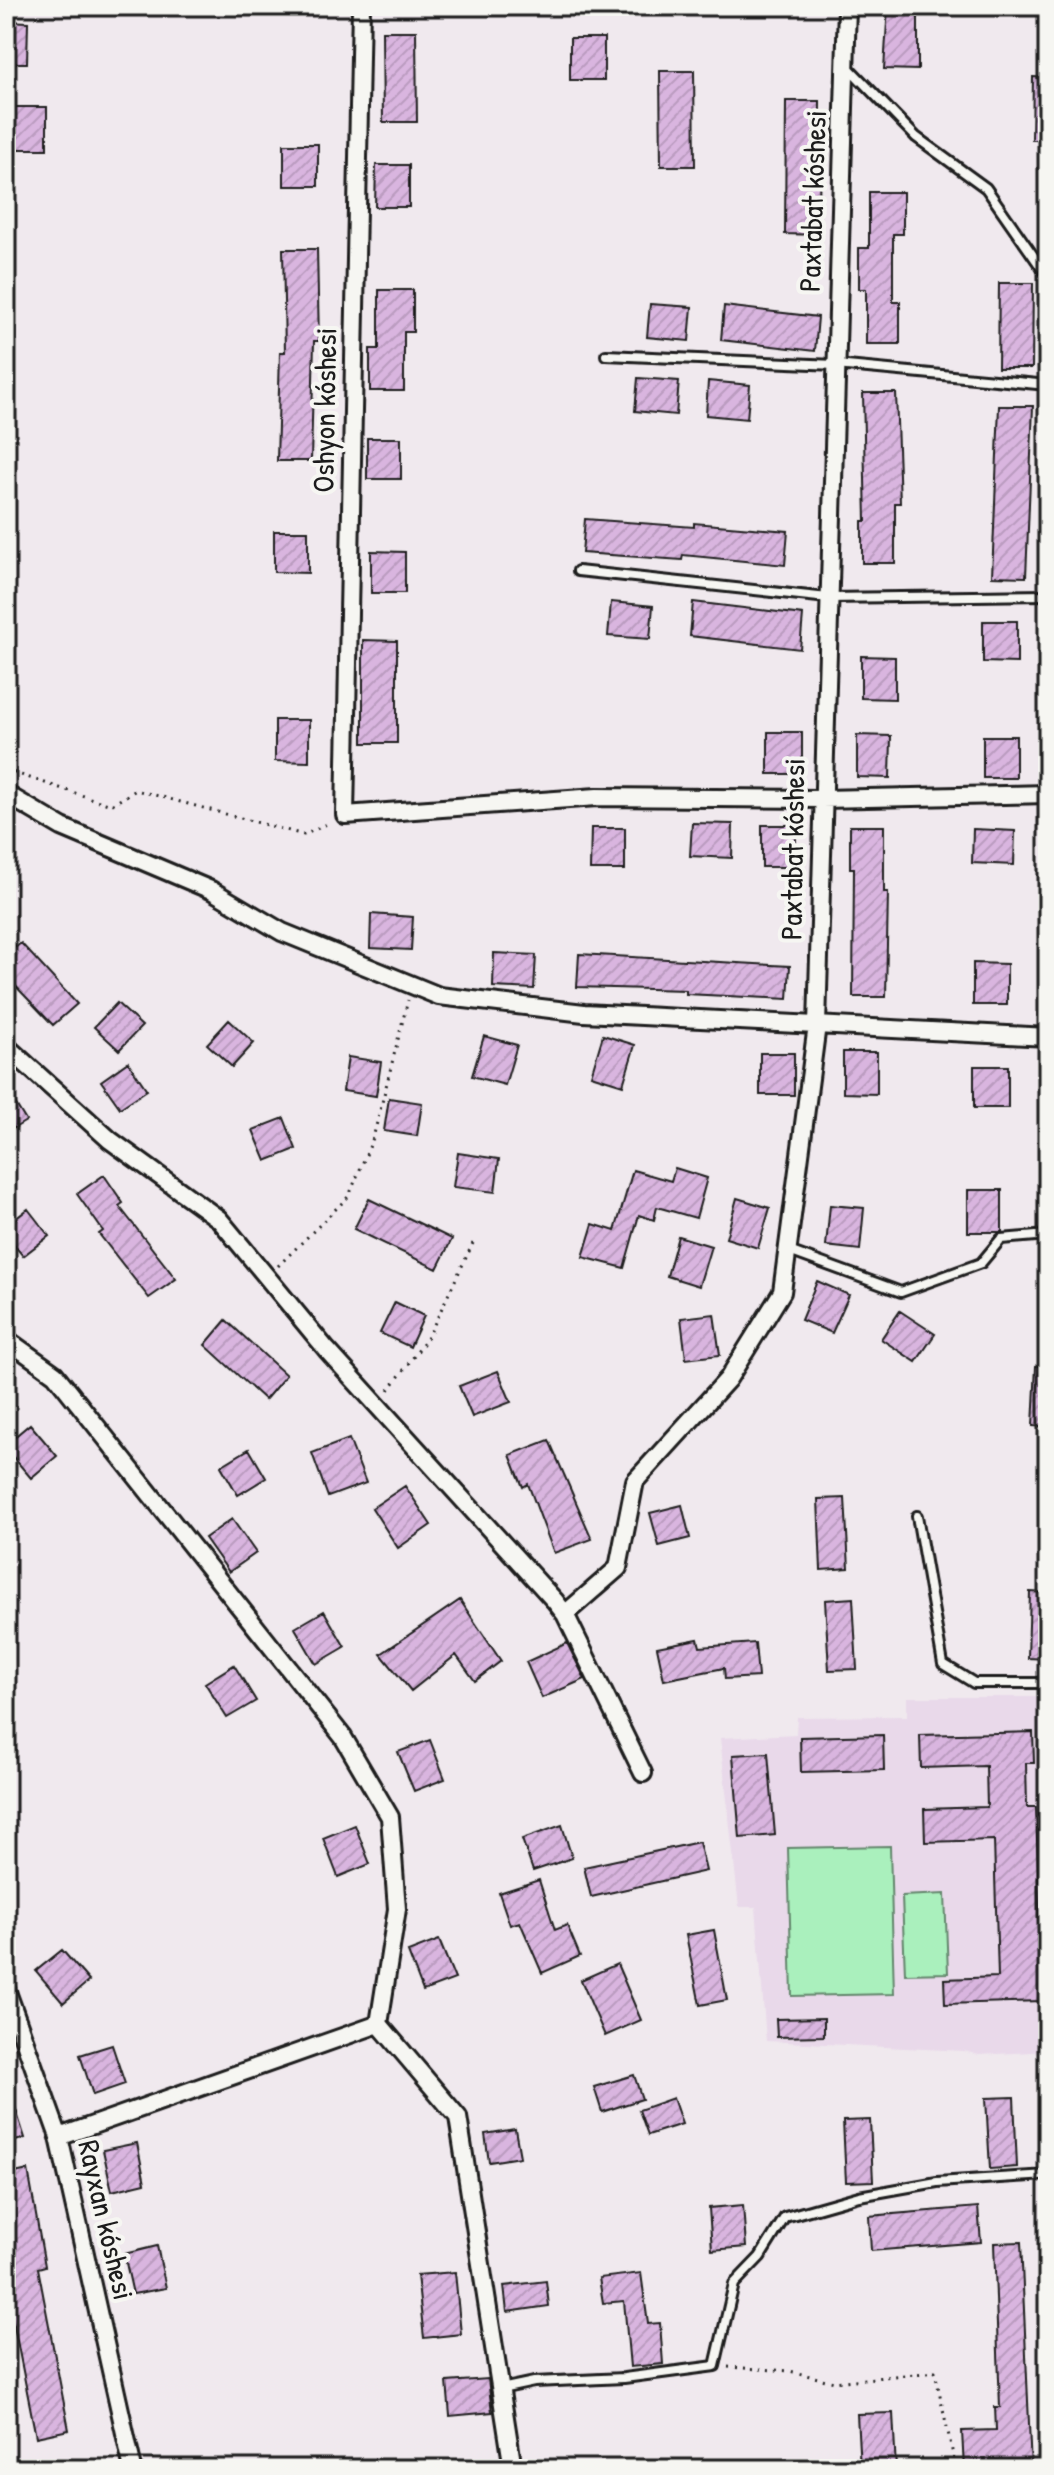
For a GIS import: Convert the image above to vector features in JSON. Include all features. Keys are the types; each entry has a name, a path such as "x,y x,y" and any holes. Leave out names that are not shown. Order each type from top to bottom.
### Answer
{"street":[{"name":"Oshyon kóshesi","path":"345,815 361,6"},
{"name":"Paxtabat kóshesi","path":"565,1614 618,1568 635,1481 728,1379 782,1292 817,1025 847,6"},
{"path":"6,794 62,827 211,890 282,932 439,996 584,1013 1048,1037"},
{"path":"345,815 597,797 822,799 1048,794"},
{"path":"6,1046 110,1140 219,1219 377,1406 565,1614 643,1773"},
{"path":"6,1339 55,1374 343,1737 390,1817 397,1909 379,2024 458,2117 513,2469"},
{"name":"Rayxan kóshesi","path":"6,1989 59,2137 133,2469"},
{"path":"59,2137 379,2024"}],"lane":[{"path":"845,65 916,137 986,188 1048,277"},
{"path":"606,355 836,365 1048,385"},
{"path":"578,571 828,598 1048,595"},
{"path":"789,1251 901,1292 981,1263 1001,1239 1048,1235"},
{"path":"917,1516 943,1664 974,1683 1048,1683"},
{"path":"500,2389 534,2382 624,2378 715,2366 734,2284 760,2257 785,2217 859,2196 937,2182 1048,2175"}],"path":[{"path":"6,770 111,805 136,790 304,835 345,815"},
{"path":"267,1277 349,1196 373,1138 412,985"},
{"path":"377,1406 428,1337 474,1241"},
{"path":"715,2366 790,2371 834,2382 935,2372 956,2469"}],"shaded area":[{"path":"907,1697 1048,1697 1048,2051 979,2055 964,2051 766,2041 756,1907 739,1907 720,1738 796,1734 797,1717 907,1716"}],"green space":[{"path":"890,1846 894,1994 792,1996 788,1848"},
{"path":"945,1894 948,1973 905,1974 902,1896"}],"building":[{"path":"888,6 918,6 918,70 884,69"},
{"path":"6,21 28,22 27,63 6,63"},
{"path":"382,31 416,31 417,122 383,122"},
{"path":"570,38 604,38 604,80 570,80"},
{"path":"660,71 694,71 695,166 661,166"},
{"path":"1033,77 1048,78 1048,140 1032,140"},
{"path":"786,101 820,101 819,235 785,234"},
{"path":"13,107 47,107 47,149 13,149"},
{"path":"284,144 318,144 318,186 284,186"},
{"path":"376,165 409,165 409,207 375,207"},
{"path":"869,192 903,192 903,234 893,234 893,302 900,302 900,344 866,344 866,289 859,289 859,248 869,248"},
{"path":"283,249 317,249 319,341 314,341 311,461 277,461 280,352 285,352"},
{"path":"999,283 1033,283 1032,368 998,368"},
{"path":"379,290 413,290 413,332 404,332 404,391 370,391 370,349 379,349"},
{"path":"650,304 692,307 689,341 647,337"},
{"path":"724,306 818,317 815,351 721,340"},
{"path":"638,378 679,381 676,415 635,411"},
{"path":"708,381 750,385 747,419 706,415"},
{"path":"863,393 896,393 900,503 895,503 895,563 862,563 862,521 866,521"},
{"path":"999,406 1033,406 1026,577 992,576"},
{"path":"367,438 401,438 401,479 367,479"},
{"path":"585,519 694,527 694,523 788,531 785,565 683,555 682,560 582,553"},
{"path":"274,531 308,531 308,573 274,572"},
{"path":"371,551 405,552 405,593 371,593"},
{"path":"611,602 653,606 650,639 608,636"},
{"path":"693,602 803,615 800,649 690,636"},
{"path":"983,621 1017,621 1017,663 983,662"},
{"path":"363,640 397,641 397,743 363,743"},
{"path":"861,656 895,657 895,699 861,698"},
{"path":"275,720 309,720 309,762 275,761"},
{"path":"768,732 802,732 802,774 768,774"},
{"path":"857,735 891,736 890,778 857,777"},
{"path":"983,736 1016,736 1016,778 983,778"},
{"path":"692,823 733,824 732,858 690,856"},
{"path":"762,825 796,825 796,867 762,867"},
{"path":"850,826 884,826 884,892 888,892 886,997 853,997 854,868 850,868"},
{"path":"591,828 625,828 625,870 590,870"},
{"path":"973,829 1015,831 1014,865 972,863"},
{"path":"371,914 413,917 411,950 370,948"},
{"path":"6,934 16,947 21,943 77,1004 53,1025 6,976"},
{"path":"494,953 536,955 534,989 493,987"},
{"path":"579,954 790,966 788,999 686,994 686,990 577,987"},
{"path":"973,963 1007,964 1007,1005 973,1005"},
{"path":"117,1003 142,1026 119,1050 94,1027"},
{"path":"229,1020 254,1043 232,1067 207,1044"},
{"path":"603,1035 635,1045 623,1085 591,1075"},
{"path":"484,1036 517,1045 505,1085 472,1076"},
{"path":"843,1052 877,1052 877,1094 843,1093"},
{"path":"760,1053 794,1053 794,1095 760,1095"},
{"path":"348,1057 381,1062 376,1096 343,1091"},
{"path":"128,1062 147,1090 120,1108 101,1081"},
{"path":"974,1066 1008,1066 1008,1108 974,1108"},
{"path":"6,1088 26,1121 6,1133"},
{"path":"389,1098 422,1103 417,1136 384,1131"},
{"path":"284,1118 296,1149 266,1161 253,1130"},
{"path":"458,1153 499,1159 495,1192 453,1187"},
{"path":"675,1168 707,1178 696,1218 657,1207 654,1220 639,1215 624,1268 583,1257 593,1224 615,1231 633,1170 671,1181"},
{"path":"104,1175 123,1203 119,1206 176,1279 149,1298 99,1234 103,1231 77,1194"},
{"path":"968,1190 1002,1190 1002,1232 968,1232"},
{"path":"737,1198 770,1208 758,1248 726,1238"},
{"path":"369,1199 452,1239 437,1269 354,1229"},
{"path":"830,1205 864,1208 860,1250 826,1246"},
{"path":"28,1209 49,1236 23,1256 6,1235 6,1226"},
{"path":"678,1236 711,1246 699,1286 667,1276"},
{"path":"817,1281 849,1295 832,1333 801,1320"},
{"path":"395,1302 424,1316 410,1347 380,1333"},
{"path":"900,1311 935,1334 916,1362 881,1339"},
{"path":"714,1314 720,1355 686,1359 681,1318"},
{"path":"226,1320 286,1375 265,1400 205,1345"},
{"path":"1036,1366 1048,1366 1048,1427 1033,1426"},
{"path":"498,1371 511,1402 472,1417 459,1386"},
{"path":"30,1424 57,1456 31,1478 6,1449 6,1444"},
{"path":"349,1439 366,1483 328,1497 312,1453"},
{"path":"549,1440 592,1539 554,1553 528,1484 523,1487 510,1455"},
{"path":"249,1449 266,1478 238,1495 221,1466"},
{"path":"405,1486 431,1525 398,1548 372,1508"},
{"path":"845,1498 849,1568 821,1570 818,1499"},
{"path":"682,1505 690,1538 659,1546 650,1513"},
{"path":"232,1519 256,1553 229,1572 205,1538"},
{"path":"1030,1592 1048,1593 1048,1659 1028,1658"},
{"path":"853,1598 857,1669 829,1670 825,1600"},
{"path":"460,1600 501,1661 475,1681 456,1655 411,1691 381,1654"},
{"path":"324,1611 345,1647 316,1664 295,1628"},
{"path":"698,1639 700,1647 755,1643 758,1677 725,1679 724,1668 664,1680 657,1647"},
{"path":"567,1643 585,1679 542,1698 526,1662"},
{"path":"234,1665 256,1701 227,1718 205,1683"},
{"path":"1033,1732 1034,1763 1026,1763 1027,1807 1036,1807 1042,2001 945,2004 944,1979 998,1977 994,1840 925,1842 924,1809 987,1807 986,1766 921,1768 920,1735"},
{"path":"883,1735 884,1770 801,1772 800,1737"},
{"path":"430,1740 445,1779 414,1791 398,1752"},
{"path":"768,1753 775,1835 740,1838 733,1755"},
{"path":"355,1825 370,1864 338,1877 323,1838"},
{"path":"562,1825 572,1858 533,1871 522,1839"},
{"path":"699,1842 706,1871 591,1897 584,1867"},
{"path":"539,1880 555,1930 567,1925 580,1956 542,1973 520,1922 510,1925 499,1893"},
{"path":"714,1930 727,2000 700,2005 686,1935"},
{"path":"439,1940 455,1979 423,1991 408,1952"},
{"path":"62,1950 89,1981 63,2003 36,1971"},
{"path":"617,1964 641,2020 605,2036 581,1980"},
{"path":"824,2018 824,2036 777,2037 776,2019"},
{"path":"112,2045 125,2084 93,2095 80,2055"},
{"path":"634,2075 642,2099 602,2112 594,2087"},
{"path":"9,2088 25,2138 6,2144 6,2089"},
{"path":"1014,2097 1017,2167 990,2169 986,2098"},
{"path":"673,2098 682,2124 648,2135 639,2110"},
{"path":"870,2120 873,2181 846,2182 843,2121"},
{"path":"515,2129 520,2157 489,2162 485,2134"},
{"path":"137,2143 145,2183 112,2191 103,2150"},
{"path":"28,2170 45,2266 38,2268 69,2430 36,2437 6,2285 14,2283 6,2247 6,2175"},
{"path":"743,2205 746,2247 712,2250 709,2208"},
{"path":"978,2207 981,2242 871,2251 869,2216"},
{"path":"1021,2242 1031,2469 964,2469 962,2431 996,2430 995,2407 1000,2407 994,2243"},
{"path":"157,2246 166,2288 133,2294 124,2254"},
{"path":"455,2272 461,2334 424,2338 417,2275"},
{"path":"641,2273 648,2324 660,2323 663,2364 630,2367 624,2301 603,2303 599,2278"},
{"path":"546,2281 549,2306 507,2312 504,2286"},
{"path":"488,2379 492,2412 450,2416 447,2382"},
{"path":"893,2413 896,2469 860,2469 857,2414"}]}
